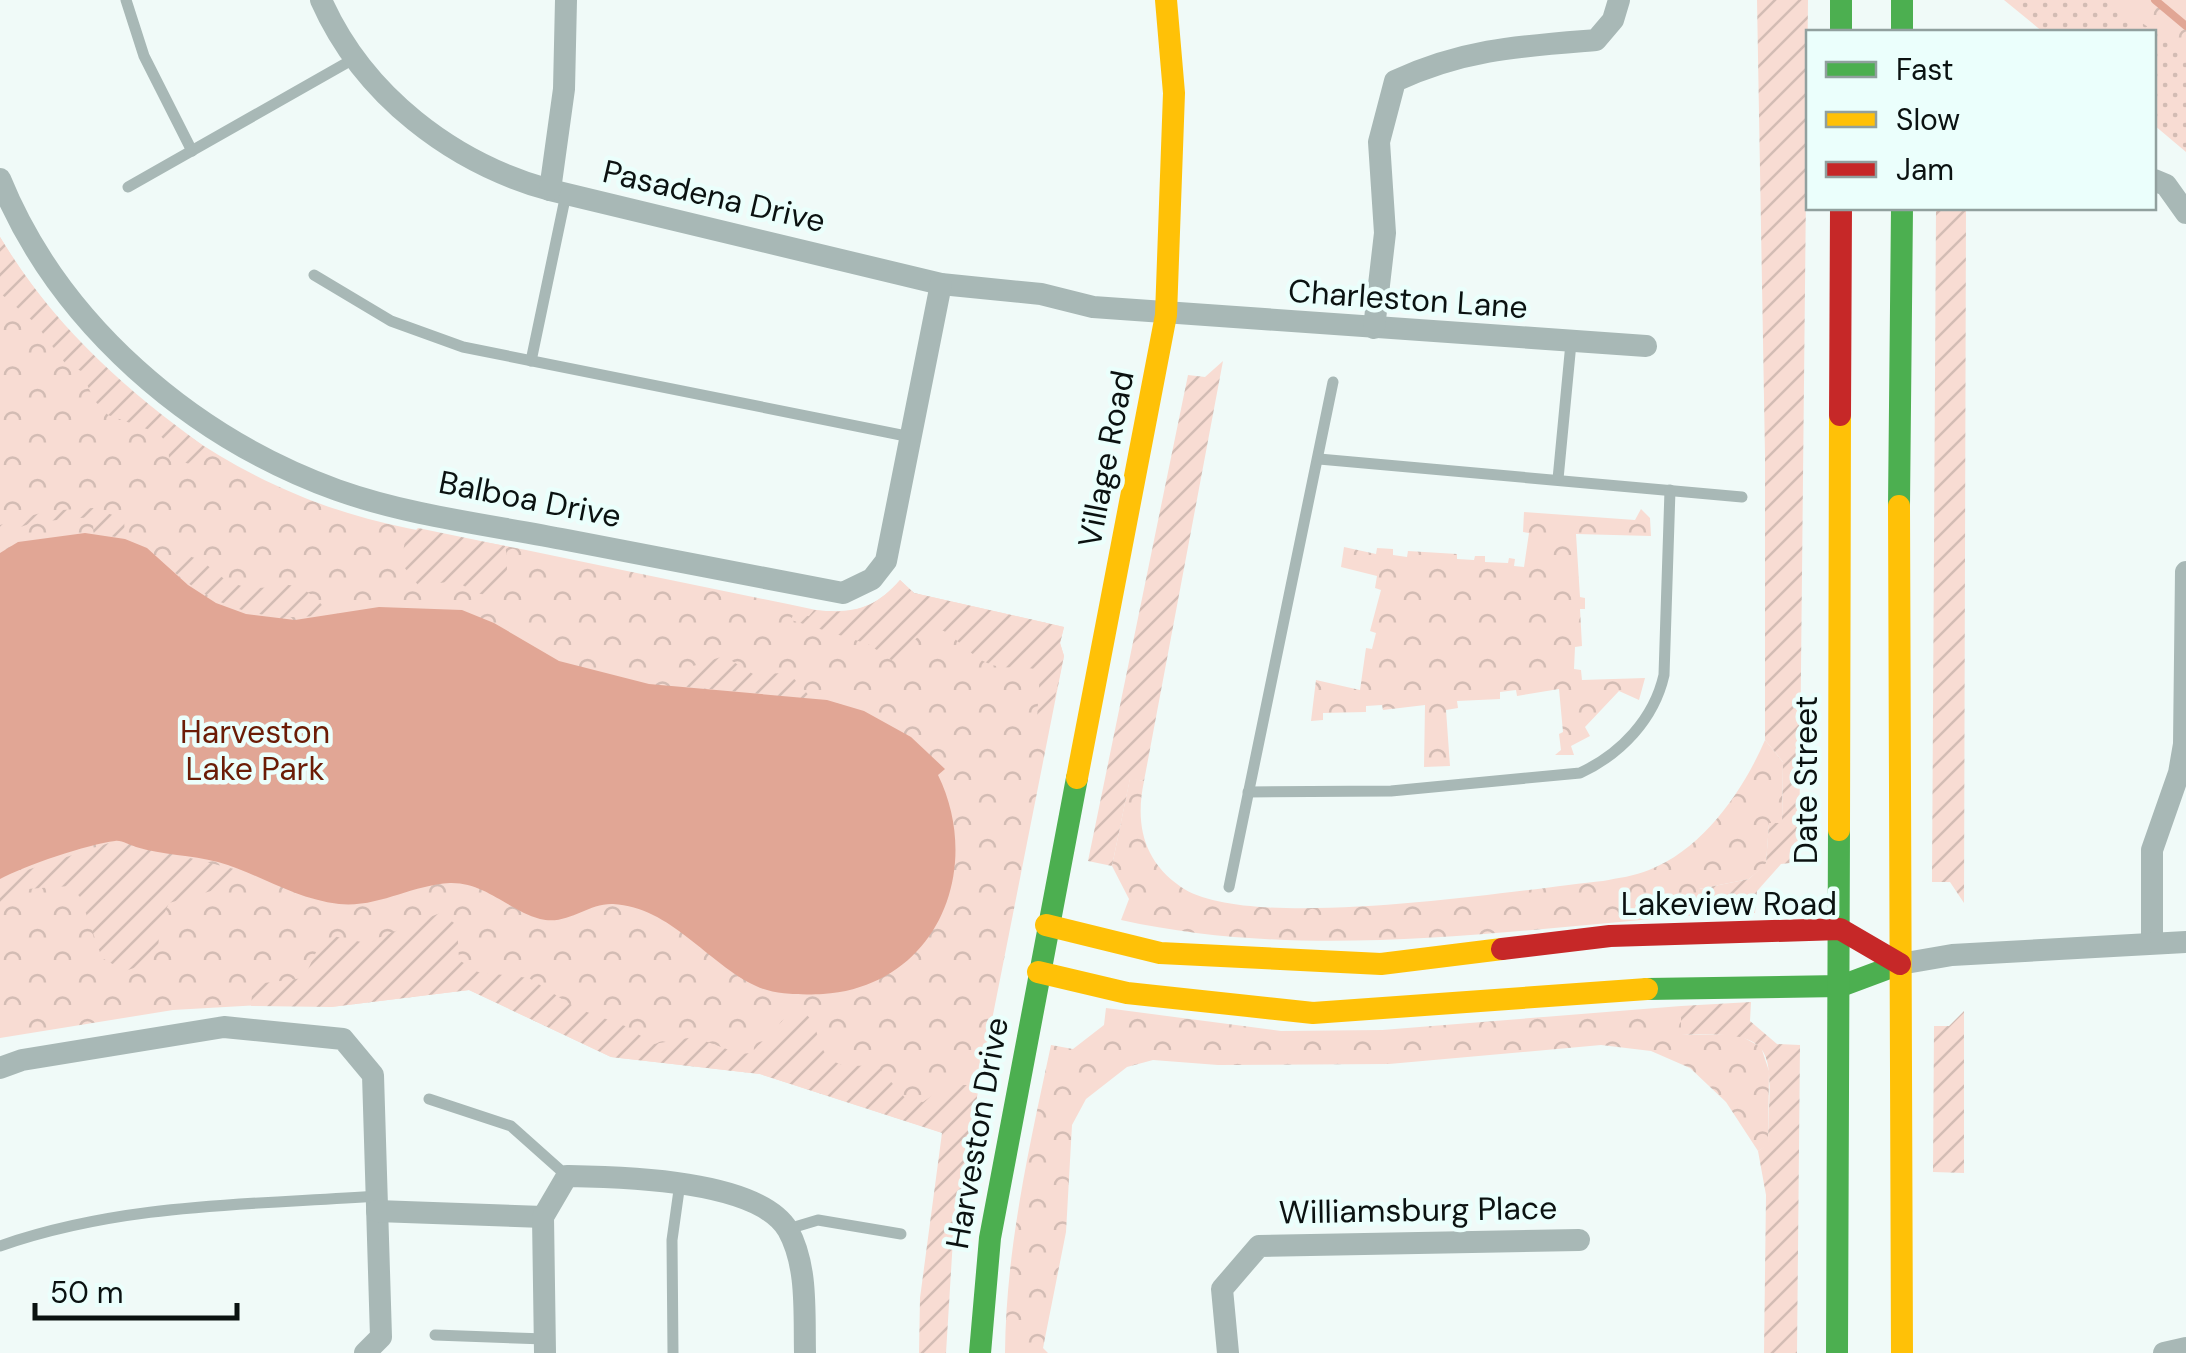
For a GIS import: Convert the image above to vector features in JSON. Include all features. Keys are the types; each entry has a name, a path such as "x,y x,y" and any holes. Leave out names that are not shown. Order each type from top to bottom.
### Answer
{"street":[{"name":"Pasadena Drive","path":"321,0 356,57 415,122 504,177 941,284 1166,315"},
{"path":"558,192 566,0"},
{"name":"Village Road","path":"1046,925 1143,451 1166,315 1174,93 1166,0"},
{"path":"1374,328 1385,233 1379,142 1394,81 1442,59 1479,51 1596,40 1613,20 1619,0"},
{"path":"1841,0 1841,30"},
{"path":"1902,0 1902,30"},
{"name":"Balboa Drive","path":"0,179 15,217 42,260 108,343 220,433 281,466 354,495 843,593 872,579 886,562 941,284"},
{"path":"2156,181 2166,185 2186,213"},
{"name":"Date Street","path":"1837,1353 1842,210"},
{"path":"1902,210 1902,1353"},
{"name":"Charleston Lane","path":"1166,315 1646,346"},
{"path":"2152,942 2152,850 2179,773 2184,744 2186,572"},
{"name":"Lakeview Road","path":"1046,925 1160,954 1381,964 1610,936 1840,929 1900,964"},
{"name":"Harveston Drive","path":"980,1353 990,1238 1046,925"},
{"path":"1038,972 1127,992 1313,1013 1615,990 1841,986 1900,964 1952,955 2186,942"},
{"path":"0,1068 22,1060 224,1028 343,1039 373,1075 381,1337 365,1353"},
{"path":"545,1346 543,1217 567,1176 662,1178 761,1205 787,1229 804,1280 804,1353"},
{"path":"377,1203 543,1217"},
{"name":"Williamsburg Place","path":"1228,1353 1222,1289 1259,1246 1579,1240"},
{"path":"2164,1353 2186,1348"}],"lane":[{"path":"126,0 144,56 192,150"},
{"path":"128,187 356,57"},
{"path":"530,361 558,192"},
{"path":"314,275 420,333 530,361 911,437"},
{"path":"1558,479 1571,343"},
{"path":"1228,887 1333,382"},
{"path":"1319,459 1742,498"},
{"path":"1248,792 1391,792 1580,773 1605,762 1658,700 1664,675 1670,490"},
{"path":"429,1098 510,1126 567,1176"},
{"path":"673,1353 672,1240 680,1183"},
{"path":"0,1246 59,1226 204,1203 377,1203"},
{"path":"787,1229 818,1220 901,1234"},
{"path":"435,1335 545,1346"}],"green space":[{"path":"1757,0 1808,0 1799,862 1781,864 1757,891 1755,913 1698,915 1699,889 1749,879 1766,863 1769,823 1782,823 1783,762 1765,740 1765,455"},
{"path":"2004,0 2186,0 2186,152 2156,127 2156,30 2041,30"},
{"path":"2107,0 2186,0 2186,52"},
{"path":"1936,210 1966,210 1964,903 1950,882 1932,882"},
{"name":"Harveston Lake Park","path":"0,237 31,284 106,369 195,440 295,494 392,525 816,610 862,607 900,580 914,593 1064,627 1060,643 1064,656 968,1141 760,1074 611,1057 469,990 331,1007 298,1003 173,1010 0,1038"},
{"path":"0,237 42,298 91,352 146,402 205,447 200,467 169,458 168,444 158,433 108,415 94,400 81,371 65,363 35,323 0,293"},
{"path":"1223,361 1144,781 1130,779 1112,866 1088,861 1188,375 1205,377"},
{"path":"93,508 124,519 125,538 94,534 92,517 35,522 0,534 0,525 47,511"},
{"path":"1641,509 1650,518 1651,536 1576,534 1580,597 1585,598 1585,609 1580,609 1582,646 1575,647 1574,669 1581,670 1582,680 1645,678 1639,700 1619,691 1585,727 1590,736 1571,746 1574,755 1555,755 1561,750 1559,734 1563,732 1559,689 1517,696 1516,690 1500,692 1500,699 1457,701 1458,708 1446,710 1450,766 1424,767 1425,705 1383,710 1382,705 1366,706 1366,712 1323,713 1323,720 1311,721 1316,680 1360,690 1366,648 1372,649 1376,633 1370,631 1381,590 1375,588 1377,576 1341,567 1344,547 1376,554 1377,548 1393,549 1393,555 1407,557 1408,551 1457,554 1457,559 1485,556 1485,562 1508,563 1509,558 1515,559 1514,566 1524,567 1529,533 1523,532 1524,512 1635,520"},
{"path":"418,528 505,546 507,571 502,587 491,595 455,582 418,585 401,563 405,541"},
{"path":"187,556 235,584 303,589 330,614 264,615 224,603 168,567"},
{"path":"900,580 914,593 1064,627 1060,643 1064,656 1049,724 1037,719 1040,671 992,665 945,632 924,632 899,665 868,644 791,620 793,615 809,616 814,610 840,612 862,608 881,598"},
{"path":"724,656 753,674 789,673 812,699 678,686 690,667"},
{"path":"1765,740 1783,762 1782,824 1769,824 1766,864 1749,879 1699,889 1698,915 1482,934 1337,941 1192,932 1121,920 1129,899 1112,866 1130,778 1144,781 1142,827 1150,853 1181,887 1215,901 1263,907 1385,905 1603,881 1649,870 1704,833 1733,798"},
{"path":"118,840 234,869 211,891 169,903 160,923 158,949 137,967 125,971 102,958 80,897 70,886 27,889 0,913 0,879"},
{"path":"440,913 457,925 459,960 478,972 529,978 576,1008 625,1026 654,1044 694,1037 740,1054 751,1053 790,1013 800,1010 812,1022 829,1058 842,1065 878,1067 907,1100 923,1102 947,1085 979,1085 953,1239 946,1353 919,1353 920,1298 942,1133 760,1074 611,1057 469,990 331,1007 251,1006 252,995 264,983 304,978 317,950 333,936 366,943"},
{"path":"1751,1002 1750,1021 1777,1044 1800,1045 1797,1353 1764,1353 1766,1195 1758,1151 1768,1144 1770,1088 1764,1054 1755,1043 1739,1037 1681,1035 1681,1006"},
{"path":"1681,1006 1681,1035 1737,1034 1761,1047 1769,1071 1768,1145 1758,1151 1726,1102 1690,1068 1651,1051 1601,1045 1389,1064 1218,1065 1153,1060 1127,1067 1086,1099 1072,1125 1066,1232 1043,1348 1048,1353 1005,1353 1014,1237 1051,1045 1073,1049 1104,1025 1106,1008 1281,1031 1382,1030"},
{"path":"1964,1011 1964,1173 1933,1172 1934,1026 1949,1026"}],"shaded area":[{"path":"85,533 125,539 147,548 188,585 216,603 246,614 295,620 379,607 462,610 494,623 559,661 649,684 827,700 864,711 911,737 945,769 938,775 951,811 955,848 952,883 941,917 922,946 896,970 863,986 823,994 798,994 756,986 671,925 634,907 604,905 560,919 540,919 474,887 450,883 367,903 339,904 307,897 218,862 146,850 118,841 56,856 0,879 0,553 18,542"}],"waterway":[{"path":"2155,0 2186,26"}],"traffic: fast":[{"path":"1841,0 1841,30"},
{"path":"1902,0 1902,30"},
{"path":"1899,506 1902,210"},
{"path":"980,1353 990,1238 1077,778"},
{"path":"1837,1353 1839,830"},
{"path":"1647,989 1841,986 1900,964"}],"traffic: slow":[{"path":"1077,778 1166,315 1174,93 1166,0"},
{"path":"1839,830 1840,415"},
{"path":"1899,506 1902,1353"},
{"path":"1046,925 1160,953 1381,964 1502,949"},
{"path":"1038,972 1127,993 1313,1013 1647,989"}],"traffic: jam":[{"path":"1840,415 1841,210"},
{"path":"1502,949 1610,936 1840,929 1900,964"}]}
